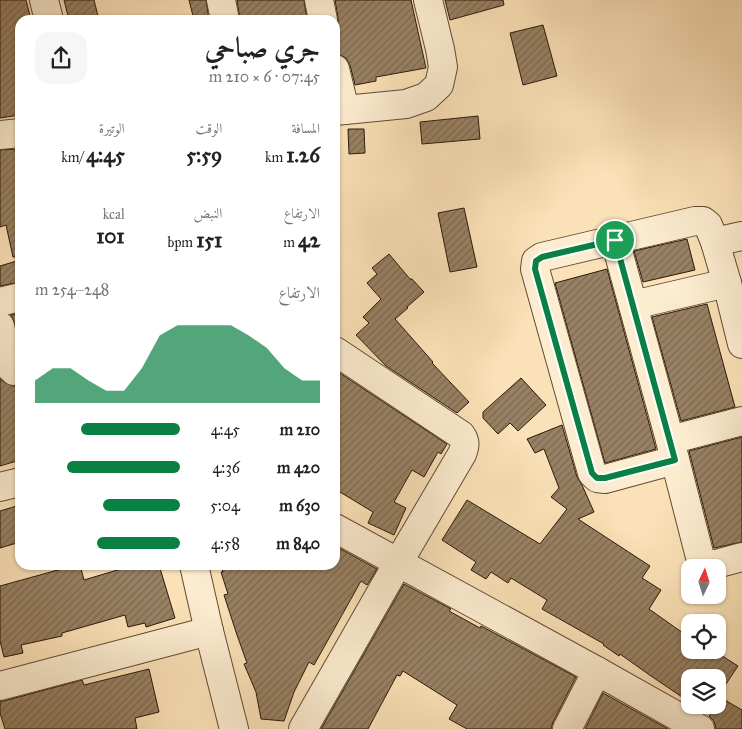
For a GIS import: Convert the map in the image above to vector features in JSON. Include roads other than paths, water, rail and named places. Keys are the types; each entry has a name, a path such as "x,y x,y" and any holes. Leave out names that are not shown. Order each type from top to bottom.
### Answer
{"street":[{"path":"44,0 48,15"},
{"path":"221,0 224,15"},
{"path":"318,0 322,15"},
{"path":"340,111 406,104 426,97 439,85 443,67 428,0"},
{"path":"0,135 15,134"},
{"path":"742,344 715,242 708,225 703,221 695,221 542,257 536,261 535,269 592,473 597,478 605,478 742,421"},
{"path":"715,242 742,236"},
{"path":"615,240 673,450 700,557 705,564 716,564 742,557"},
{"path":"633,305 727,283"},
{"path":"0,302 15,298"},
{"path":"0,326 9,366 15,371"},
{"path":"303,729 465,447 465,441 461,435 340,353"},
{"path":"0,488 15,484"},
{"path":"340,531 598,671 700,729"},
{"path":"195,570 234,729"},
{"path":"0,686 209,631"},
{"path":"567,729 598,671"}]}
